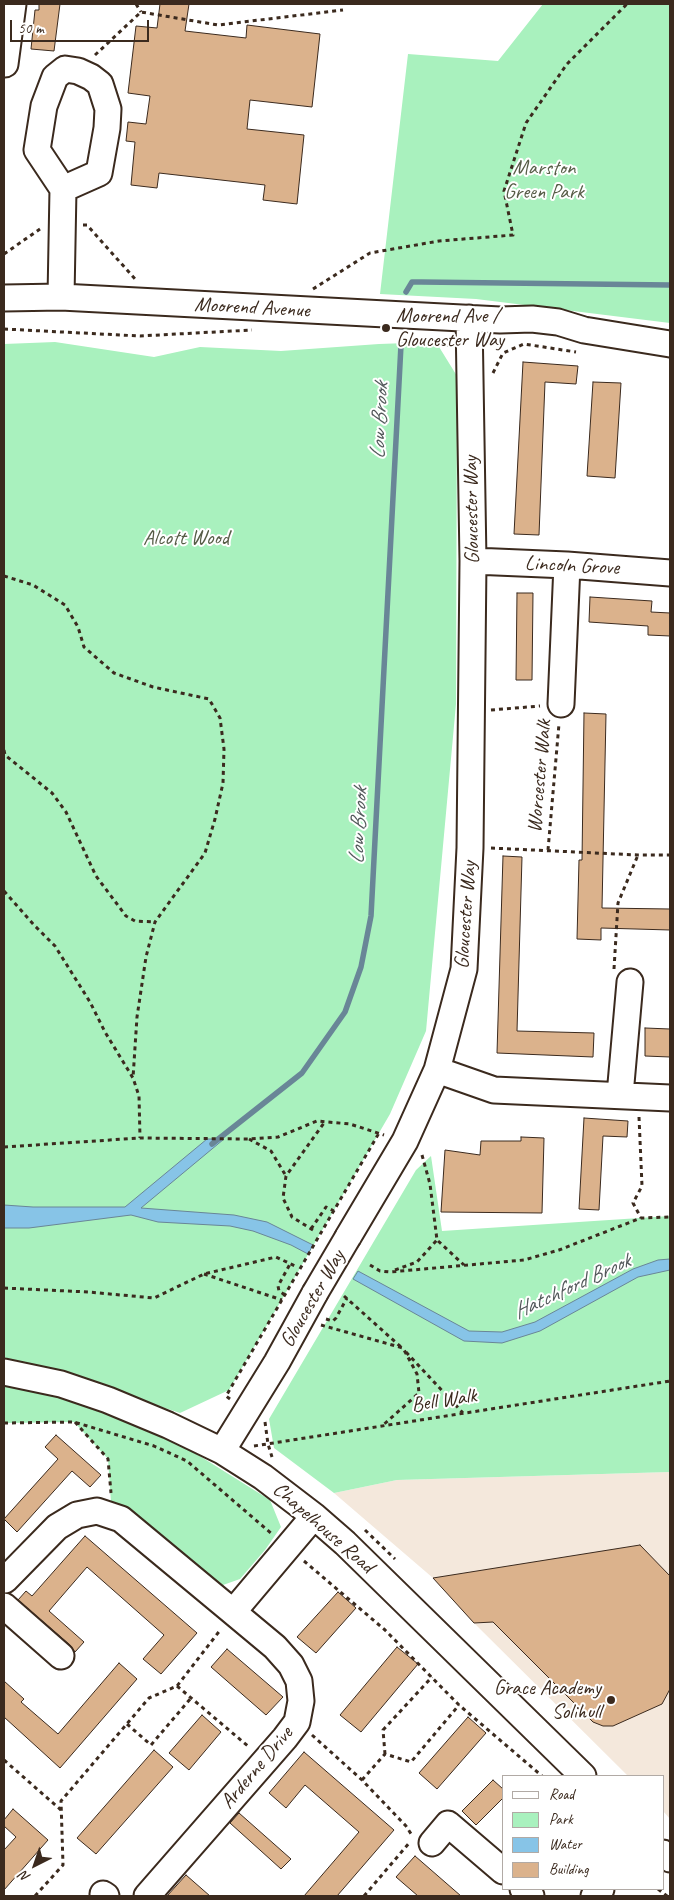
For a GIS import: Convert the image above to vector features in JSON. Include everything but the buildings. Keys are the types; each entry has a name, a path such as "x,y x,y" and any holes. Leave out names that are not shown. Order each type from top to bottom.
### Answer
{"street":[{"path":"7,65 13,4"},
{"path":"61,297 64,189 37,150 44,106 55,77 65,69 78,71 100,84 108,109 107,128 99,173 64,189"},
{"name":"Moorend Avenue","path":"4,298 61,297 500,320 531,331 555,334 584,330 670,344"},
{"name":"Gloucester Way","path":"222,1451 277,1362 348,1237 414,1148 464,969 470,848 473,561 469,318"},
{"name":"Lincoln Grove","path":"473,561 567,565 670,573"},
{"path":"561,704 567,565"},
{"path":"629,1096 630,982"},
{"path":"437,1070 494,1090 670,1098"},
{"name":"Chapelhouse Road","path":"4,1372 61,1384 108,1400 168,1425 222,1451 264,1477 314,1516 380,1577 582,1775"},
{"name":"Arderne Drive","path":"4,1581 57,1527 77,1515 97,1512 121,1519 275,1647 291,1665 300,1681 297,1722 147,1896"},
{"path":"233,1612 314,1516"},
{"path":"4,1606 61,1656"},
{"path":"432,1843 448,1824 502,1870"}],"path":[{"path":"136,4 140,12"},
{"path":"311,290 370,253 439,241 513,235 504,191 526,123 568,64 627,4"},
{"path":"140,12 218,25 343,10"},
{"path":"78,71 140,12"},
{"path":"4,254 45,226 63,224 86,225 137,281"},
{"path":"4,329 140,336 260,330"},
{"path":"434,337 452,348"},
{"path":"492,373 503,353 524,344 542,347"},
{"path":"4,576 33,585 65,605 78,627 84,647 114,673 152,687 209,699 220,718 224,749 223,782 215,818 204,853 155,922 146,957 137,1017 133,1078"},
{"path":"471,711 561,704"},
{"name":"Worcester Walk","path":"548,850 561,704"},
{"path":"4,750 5,755 52,793 66,812 96,876 126,916 134,921 155,922"},
{"name":"Worcester Walk","path":"470,848 670,855"},
{"path":"630,982 614,972 618,903 638,855"},
{"path":"4,890 55,946 90,1002 105,1032 133,1078 139,1096 140,1138"},
{"path":"629,1096 642,1186 632,1203 641,1218"},
{"path":"4,1147 140,1138 249,1139 278,1137 317,1121 350,1124 379,1133 414,1148 430,1184 437,1240 464,1266"},
{"path":"324,1122 286,1176 283,1198 292,1216 312,1230 326,1207 334,1210"},
{"path":"204,1274 282,1300 379,1133"},
{"path":"249,1139 271,1151 286,1176"},
{"path":"370,1265 380,1271 390,1272 524,1260 558,1250 641,1218 670,1218"},
{"path":"390,1272 417,1262 437,1240"},
{"path":"4,1288 88,1292 154,1298 204,1274 276,1257 295,1266"},
{"path":"285,1294 279,1291 278,1286 290,1264"},
{"path":"325,1318 333,1321 345,1297 403,1348 463,1413"},
{"path":"321,1325 403,1348 417,1374 419,1393 381,1426"},
{"name":"Bell Walk","path":"222,1451 670,1380"},
{"path":"74,1422 108,1459 112,1516"},
{"path":"35,1896 63,1865 61,1801 149,1698 177,1686 233,1612"},
{"path":"362,1780 385,1754 384,1730 432,1677"},
{"path":"177,1686 265,1761"},
{"path":"127,1724 151,1744 191,1698"},
{"path":"385,1754 411,1762 459,1705"},
{"path":"297,1722 362,1780 406,1826 414,1838 364,1896"},
{"path":"4,1760 61,1811"}],"shaded area":[{"name":"Grace Academy Solihull","path":"670,1472 670,1819 664,1812 664,1775 627,1775 474,1623 433,1578 334,1493 397,1480"}],"green space":[{"name":"Marston Green Park","path":"543,4 670,4 670,323 476,299 380,294 408,54 498,61"},
{"name":"Alcott Wood","path":"55,342 154,357 200,347 281,351 436,342 457,376 456,704 426,1031 390,1114 229,1390 180,1413 69,1376 4,1364 4,344"},
{"path":"431,1156 442,1231 670,1216 670,1472 397,1480 334,1493 274,1448 269,1419 416,1170"},
{"path":"4,1384 72,1399 179,1443 270,1500 281,1527 265,1550 240,1579 223,1585 209,1580 111,1502 108,1459 74,1422 4,1423"}],"water":[{"path":"207,1139 224,1139 141,1208 234,1215 267,1222 313,1245 308,1254 291,1245 253,1231 230,1226 158,1222 131,1215 29,1228 4,1228 4,1205 33,1207 125,1207"},
{"path":"670,1259 670,1270 638,1277 540,1331 502,1343 464,1341 353,1279 358,1271 469,1331 502,1332 535,1322 633,1269 658,1260"}],"waterway":[{"name":"Low Brook","path":"406,292 412,282 670,285"},
{"name":"Low Brook","path":"212,1144 302,1073 345,1012 361,967 371,916 401,345"}],"place":[{"name":"Moorend Ave / Gloucester Way","path":"386,328"},
{"name":"Grace Academy Solihull","path":"611,1700"}],"water label":[{"name":"Hatchford Brook","path":"572,1287"}]}
